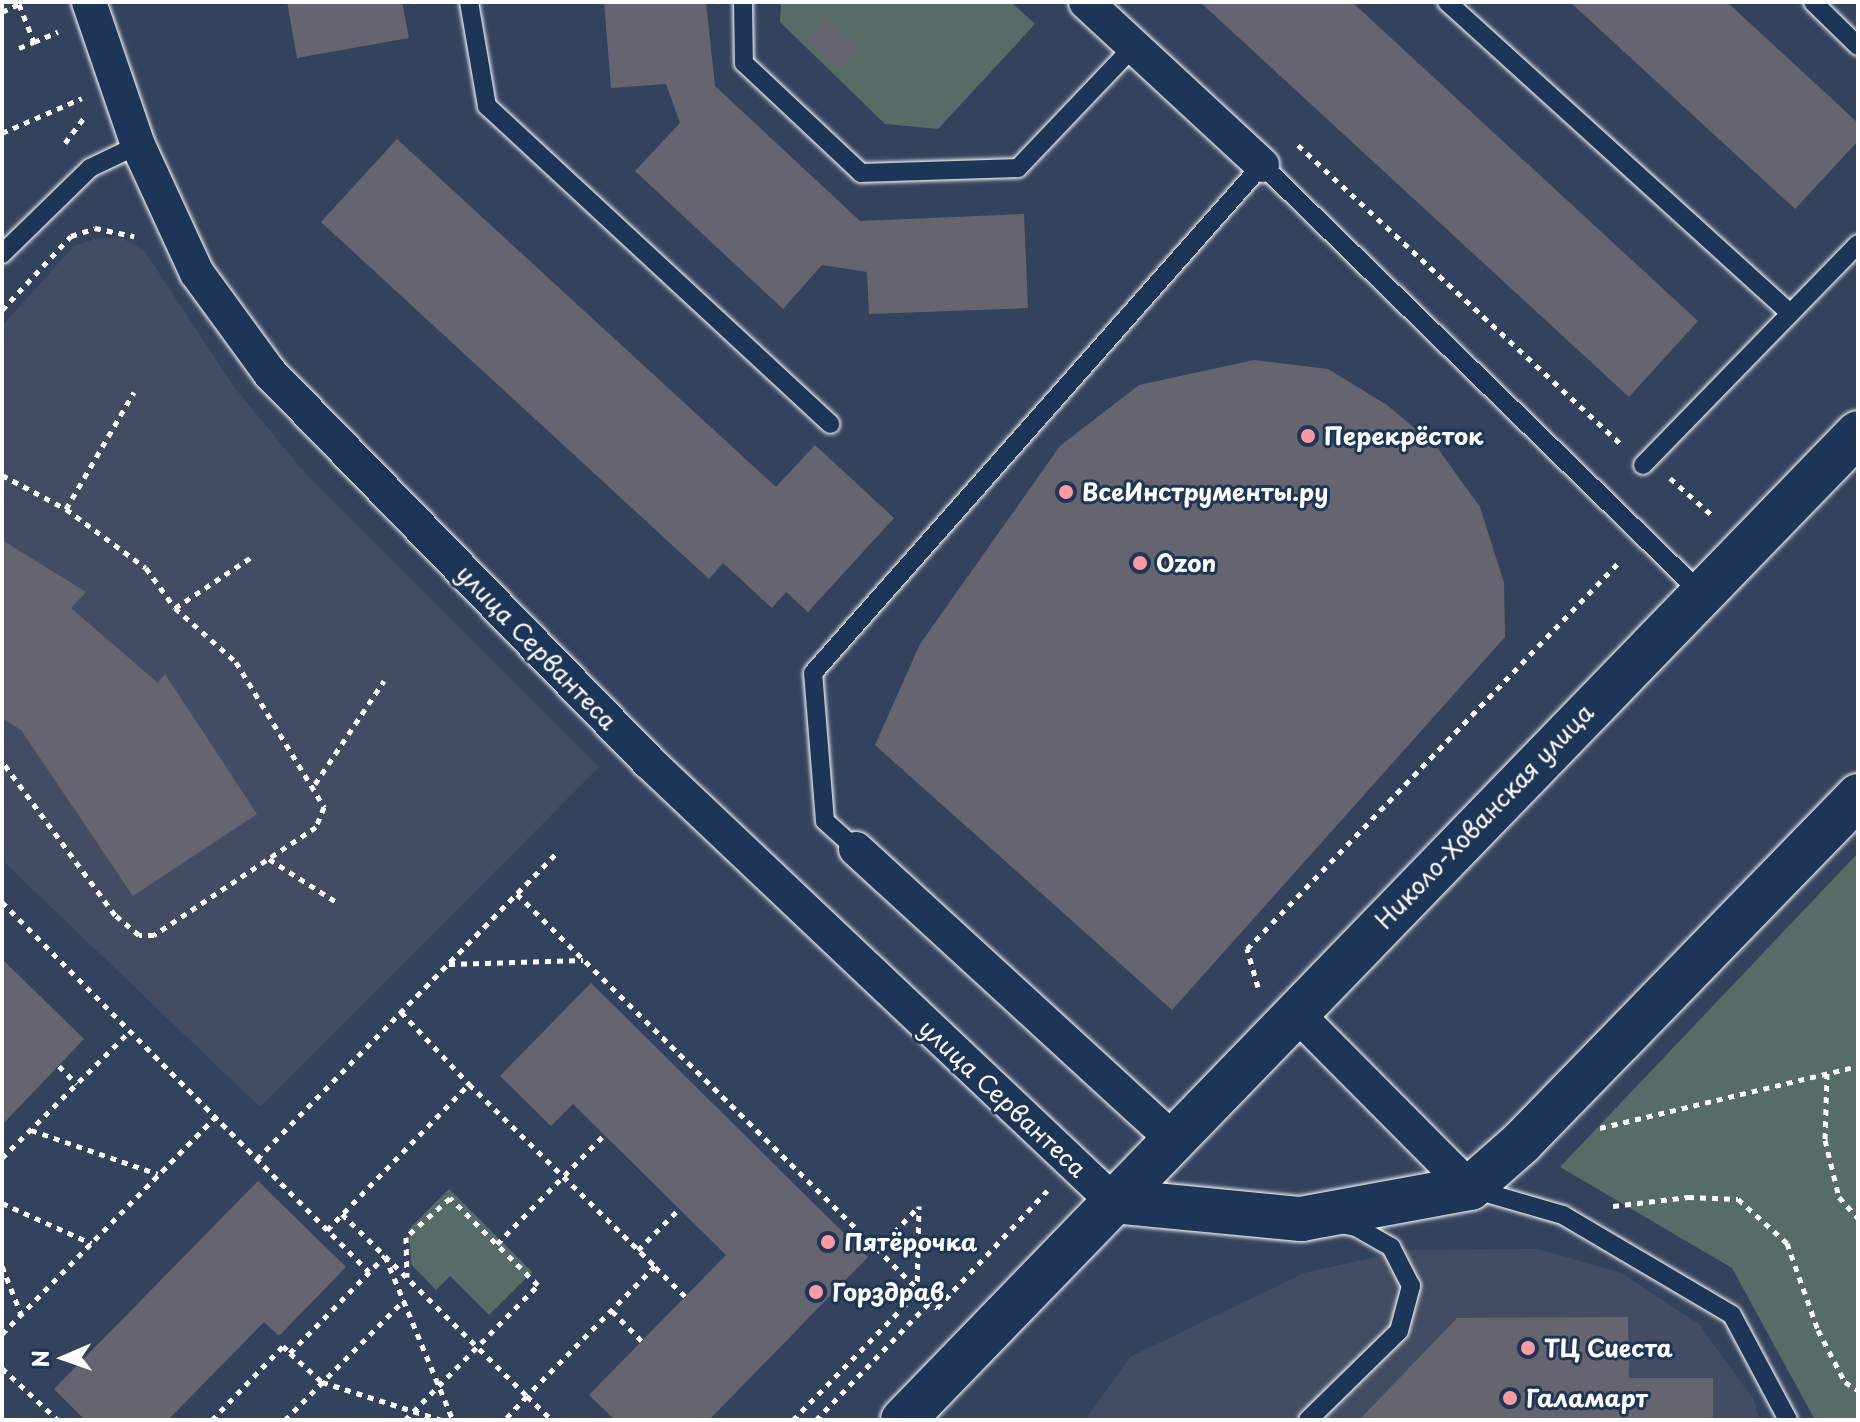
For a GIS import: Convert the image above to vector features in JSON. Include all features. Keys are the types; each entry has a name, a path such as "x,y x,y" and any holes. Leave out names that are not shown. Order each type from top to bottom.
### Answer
{"street":[{"name":"улица Сервантеса","path":"89,2 138,145 197,273 270,373 648,761 1113,1201"},
{"path":"1086,2 1262,165"},
{"name":"Николо-Хованская улица","path":"903,1420 1295,1012 1690,582 1858,433"},
{"path":"1113,1201 1301,1219 1470,1188 1521,1143 1858,796"},
{"path":"856,849 1171,1138"},
{"path":"1295,1012 1470,1188"}],"lane":[{"path":"469,2 487,106 830,424"},
{"path":"743,2 744,63 861,173 1018,168 1134,46"},
{"path":"1447,2 1790,313"},
{"path":"1813,2 1858,46"},
{"path":"2,254 90,168 138,145"},
{"path":"856,849 825,821 813,673 1262,165 1690,582"},
{"path":"1646,462 1858,244"},
{"path":"1470,1188 1563,1215 1732,1315 1788,1420"},
{"path":"1301,1219 1356,1227 1391,1247 1411,1286 1399,1331 1308,1420"}],"path":[{"path":"2,12 19,4 34,42"},
{"path":"19,48 62,30"},
{"path":"61,147 81,126 88,96 86,87"},
{"path":"2,133 88,96"},
{"path":"1295,142 1646,462 1725,527"},
{"path":"66,509 134,392"},
{"path":"2,475 66,509 146,568 175,608 236,662 315,784 324,807 316,827 154,935 139,935 115,915 3,764"},
{"path":"175,608 253,556"},
{"path":"1248,998 1258,987 1247,949 1617,559 1660,589 1690,582"},
{"path":"315,784 384,681"},
{"path":"257,1159 559,851"},
{"path":"269,859 338,903"},
{"path":"517,894 937,1308 1072,1164"},
{"path":"3,906 369,1272"},
{"path":"448,964 584,960"},
{"path":"401,1012 469,1084 686,1297"},
{"path":"2,1158 130,1031"},
{"path":"59,1066 77,1084"},
{"path":"1595,1129 1858,1066"},
{"path":"1827,1073 1825,1140 1839,1197 1858,1218"},
{"path":"327,1230 469,1084"},
{"path":"2,1334 215,1117"},
{"path":"31,1130 158,1174"},
{"path":"497,1244 604,1135"},
{"path":"1606,1207 1688,1197 1738,1199 1787,1243 1818,1330 1845,1382 1858,1390"},
{"path":"405,1420 538,1285 450,1198 406,1237 407,1278"},
{"path":"2,1203 91,1243"},
{"path":"793,1420 918,1289 919,1206 878,1250"},
{"path":"638,1250 679,1209"},
{"path":"342,1214 552,1420"},
{"path":"290,1353 385,1256"},
{"path":"385,1256 453,1420"},
{"path":"2,1266 21,1314"},
{"path":"505,1420 655,1266"},
{"path":"285,1420 404,1300"},
{"path":"816,1420 930,1302"},
{"path":"612,1311 642,1341"},
{"path":"212,1420 283,1346 322,1382 441,1420"},
{"path":"2,1368 58,1420"}],"shaded area":[{"path":"98,238 122,238 144,250 234,387 303,471 599,767 260,1107 2,860 2,326 74,246"},
{"path":"1538,1249 1621,1273 1699,1324 1754,1400 1759,1420 1085,1420 1130,1357 1304,1273 1408,1250"}],"green space":[{"path":"781,2 1011,2 1035,24 938,129 885,124 780,22"},
{"path":"1858,853 1858,1420 1815,1420 1732,1268 1560,1167"},
{"path":"449,1189 532,1272 489,1315 450,1276 436,1290 411,1264 409,1229"}],"building":[{"path":"287,2 402,2 409,38 297,58"},
{"path":"604,2 706,2 715,86 860,221 1024,214 1028,308 869,314 867,272 822,265 783,309 635,171 680,123 666,84 611,88"},
{"path":"1200,2 1352,2 1698,321 1629,397"},
{"path":"1570,2 1727,2 1858,123 1858,141 1795,209"},
{"path":"825,19 858,47 839,69 806,41"},
{"path":"397,139 776,487 815,445 894,518 808,612 786,592 772,608 723,563 709,579 321,222"},
{"path":"1254,360 1328,369 1387,405 1436,446 1480,507 1504,583 1505,637 1172,1010 875,745 920,644 1060,446 1139,385"},
{"path":"2,540 86,592 71,608 158,683 165,674 257,814 133,896 21,730 2,718"},
{"path":"2,959 84,1039 2,1125"},
{"path":"591,983 868,1257 709,1420 615,1420 589,1395 726,1255 573,1104 551,1126 500,1076"},
{"path":"258,1181 346,1267 279,1336 264,1322 168,1420 85,1420 54,1389"},
{"name":"ТЦ Сиеста","path":"1628,1317 1629,1378 1713,1378 1713,1420 1359,1420 1457,1318"}],"place":[{"name":"Перекрёсток","path":"1308,436"},
{"name":"ВсеИнструменты.ру","path":"1066,492"},
{"name":"Ozon","path":"1140,563"},
{"name":"Пятёрочка","path":"828,1242"},
{"name":"Горздрав","path":"816,1292"},
{"name":"ТЦ Сиеста","path":"1528,1348"},
{"name":"Галамарт","path":"1510,1398"}]}
